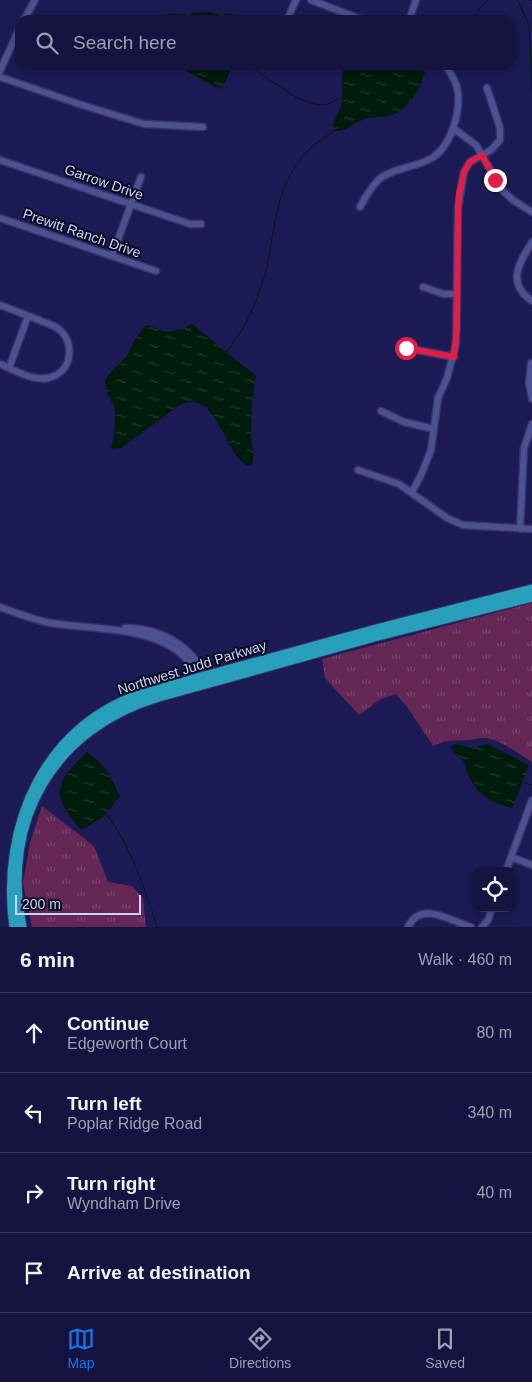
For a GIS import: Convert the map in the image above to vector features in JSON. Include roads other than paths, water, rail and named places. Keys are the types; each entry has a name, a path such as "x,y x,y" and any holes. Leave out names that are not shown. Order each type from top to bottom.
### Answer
{"highway":[{"name":"Northwest Judd Parkway","path":"22,927 16,885 19,848 29,811 36,794 51,770 83,735 115,714 141,702 202,681 376,629 532,589"},
{"name":"Northwest Judd Parkway","path":"14,927 8,892 9,861 17,820 25,800 44,766 67,739 84,724 105,710 140,694 202,681 532,597"}],"street":[{"path":"27,15 35,0"},
{"path":"290,15 296,0"},
{"path":"311,0 350,15"},
{"path":"411,15 416,0"},
{"path":"0,71 15,38"},
{"path":"360,207 381,178 433,157 444,146 458,111 458,92 454,77 449,70"},
{"path":"0,77 144,124 202,127"},
{"path":"412,492 431,450 438,398 454,357 457,326 459,194 464,172 470,162 496,145 500,140 501,134 487,88"},
{"path":"452,128 476,145 503,190 513,200 532,212"},
{"name":"Garrow Drive","path":"0,160 190,224 201,224"},
{"path":"112,256 141,177"},
{"name":"Prewitt Ranch Drive","path":"0,218 156,272"},
{"path":"532,242 519,264 516,275 519,286 527,298 532,301"},
{"path":"423,287 444,294 457,294"},
{"path":"0,304 57,327 65,335 70,346 68,360 59,373 49,378 31,377 0,364"},
{"path":"9,368 28,316"},
{"path":"406,348 454,357"},
{"path":"531,363 529,383 532,399"},
{"path":"380,411 404,422 434,429"},
{"path":"520,528 524,448 532,424"},
{"path":"358,470 400,484 447,518 463,525 532,529"},
{"path":"0,607 42,621 114,630 121,628 143,629 169,638 182,646 199,664 202,681"},
{"path":"507,867 532,800"},
{"path":"511,857 532,865"},
{"path":"483,927 490,912"},
{"path":"408,927 416,916 426,913 471,927"}],"water":[{"path":"208,12 237,15 158,15"},
{"path":"185,70 231,70 222,89"},
{"path":"343,70 422,70 425,72 416,93 402,110 386,117 365,119 337,131 333,130 333,127 341,106"},
{"path":"192,324 256,376 252,413 251,435 253,454 251,466 242,461 234,452 220,427 204,406 193,402 180,405 121,448 113,449 111,447 114,436 115,414 114,406 106,391 105,381 109,374 127,356 134,341 145,326 171,331"},
{"path":"456,744 471,748 488,744 529,765 512,808 492,801 477,789 468,775 464,762 451,748 451,746"},
{"path":"87,752 107,772 120,797 102,818 82,830 69,815 62,803 60,794 61,786 68,772"}],"waterway":[{"path":"474,15 488,0"},
{"path":"518,0 529,25 532,90"},
{"path":"255,70 307,102 324,105 343,97"},
{"path":"226,352 246,323 260,289 267,267 278,208 287,181 294,168 307,152 335,130"},
{"path":"523,782 532,785"},
{"path":"106,814 122,838 129,853 142,883 157,927"}]}
